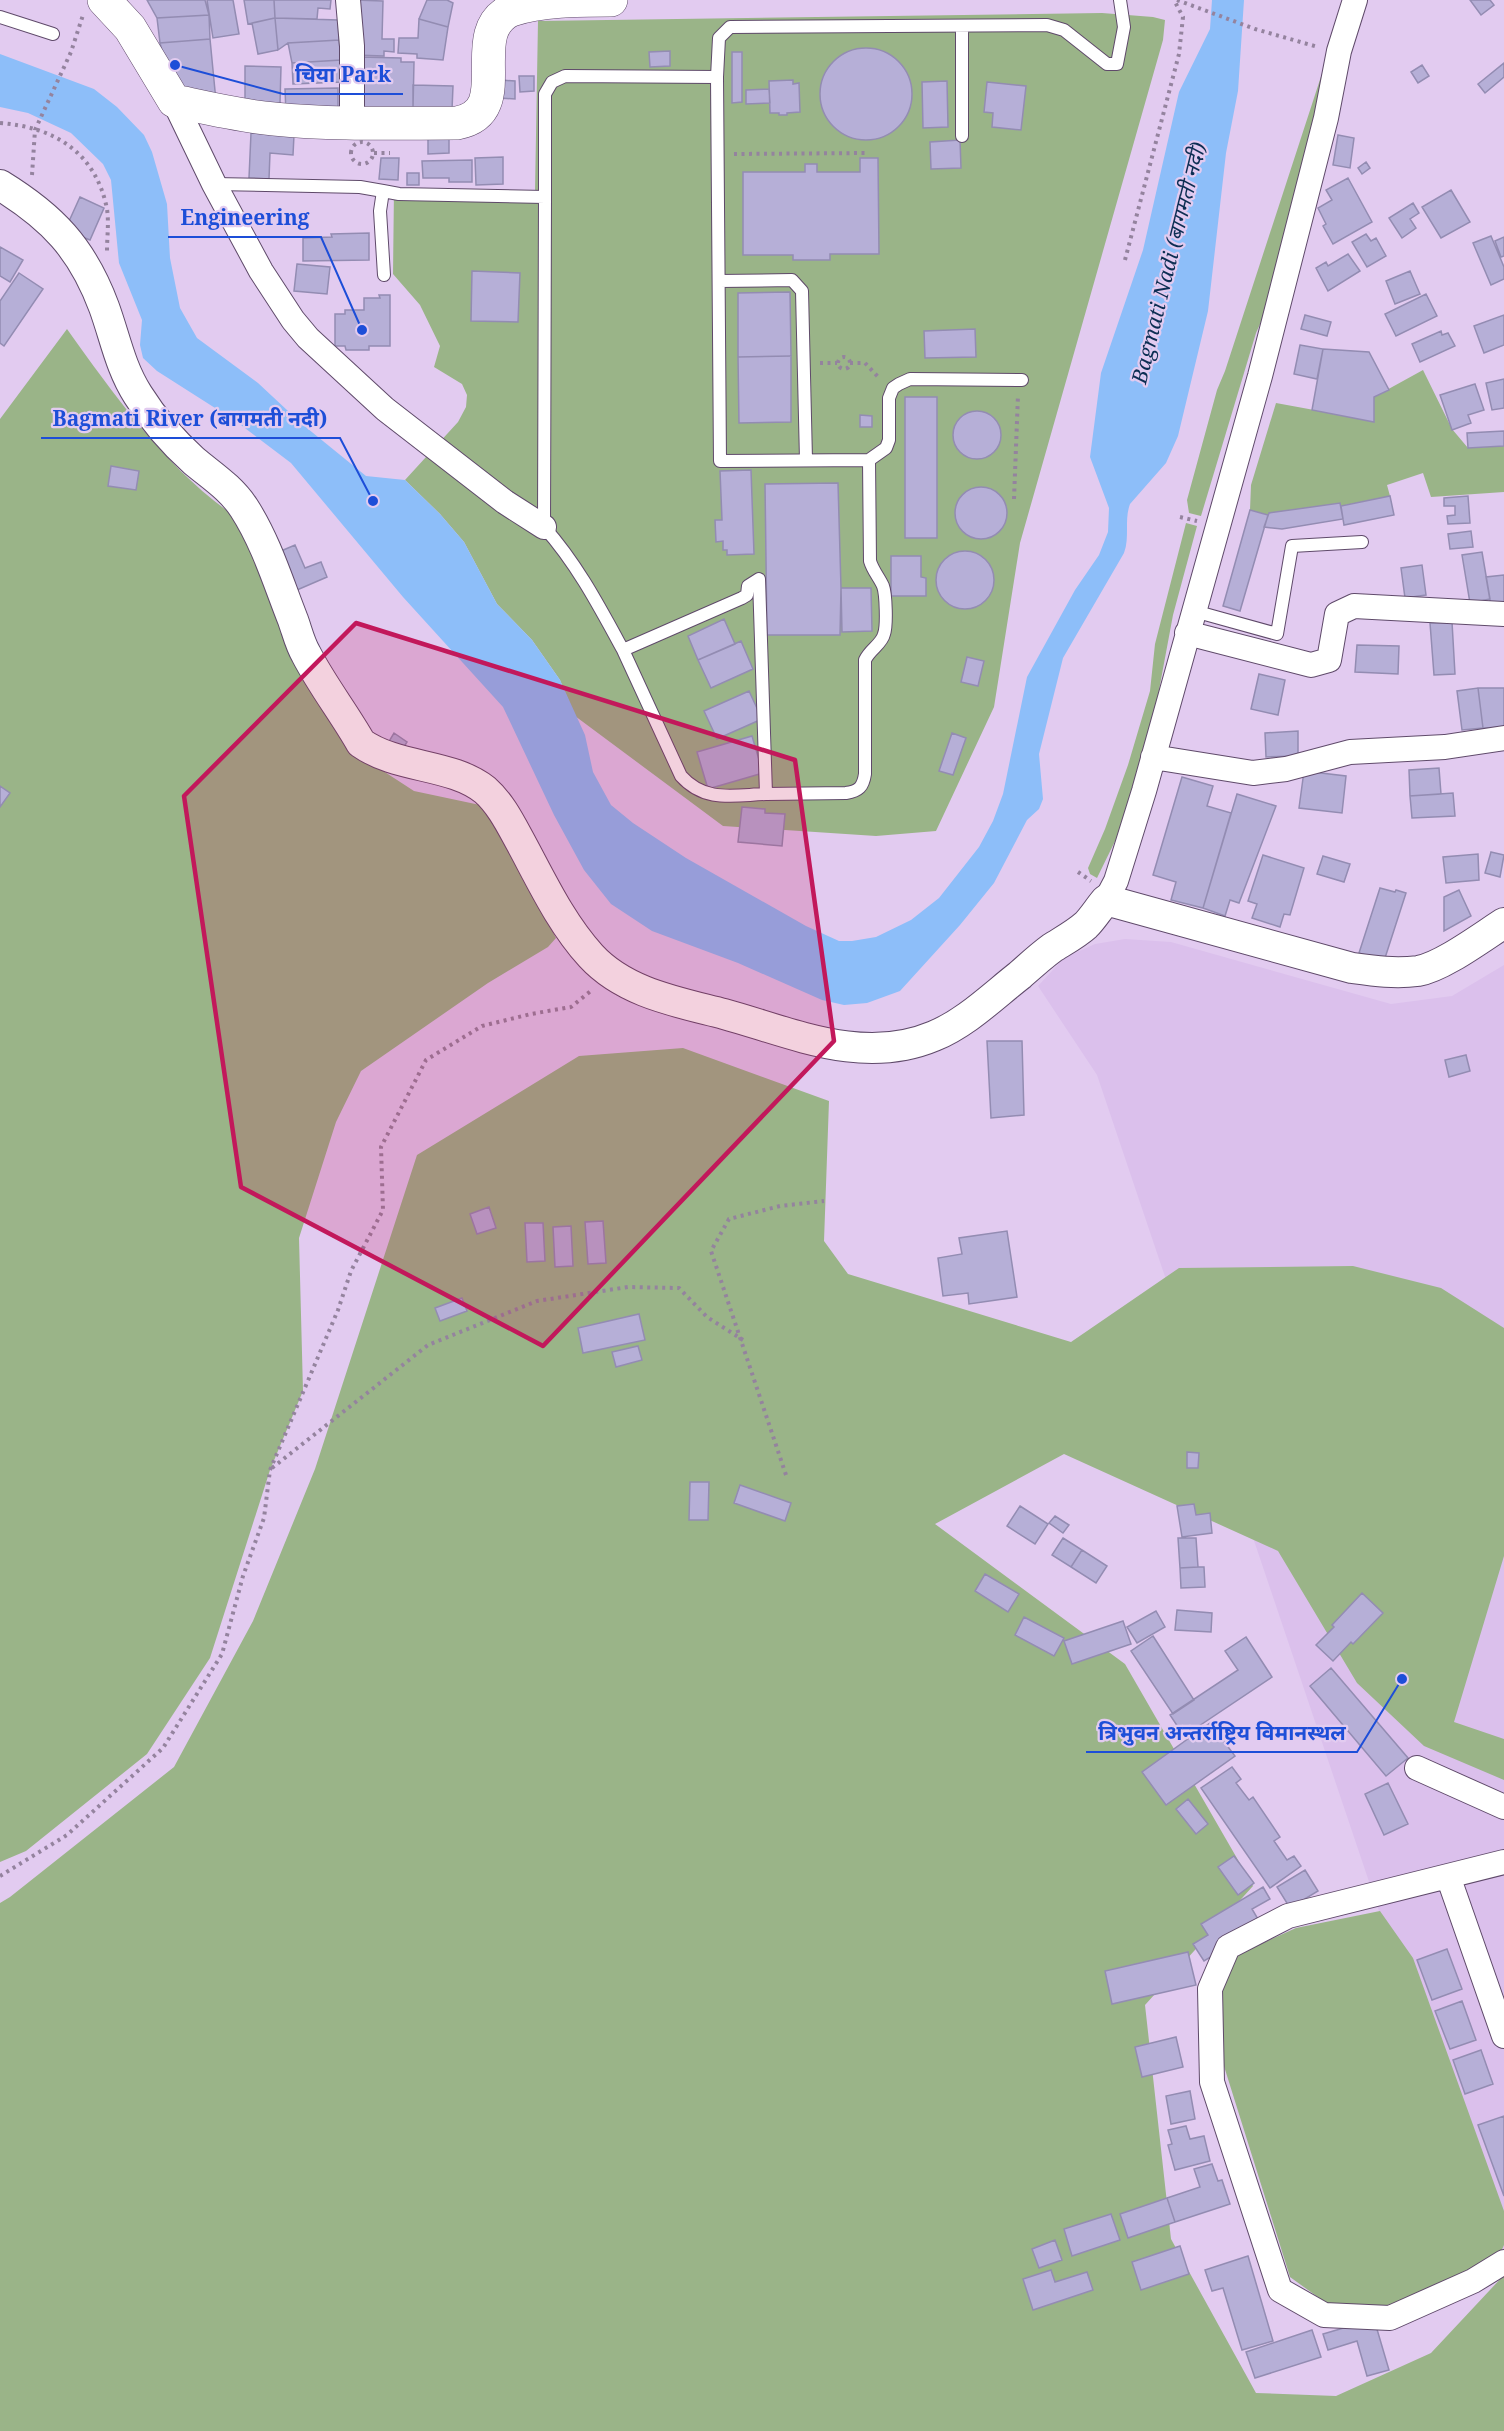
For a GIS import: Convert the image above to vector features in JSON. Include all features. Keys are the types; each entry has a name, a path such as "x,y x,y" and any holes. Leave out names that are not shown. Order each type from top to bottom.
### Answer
{"main road":[{"path":"94,5 130,28 174,101 258,117 352,123 457,123 469,121 476,116 486,101 490,36 500,16 519,7 544,1 611,0"}],"street":[{"path":"348,0 352,46 352,123"},
{"path":"0,185 30,203 59,229 83,261 94,283 122,365 138,396 165,431 194,460 234,494 244,508 262,542 306,654 361,743 374,752 392,759 464,778 484,789 496,801 509,821 567,928 592,957 612,975 672,1001 803,1039 854,1048 893,1048 935,1036 975,1011 1049,950 1087,924 1106,900 1116,881 1275,321 1326,118 1339,51 1355,0"},
{"path":"174,101 214,184 261,271 293,320 308,338 385,410 505,502 544,527"},
{"path":"1190,622 1311,665 1329,660 1336,614 1354,606 1504,614"},
{"path":"1153,757 1253,773 1286,769 1350,752 1446,747 1504,738"},
{"path":"1106,900 1352,968 1392,973 1420,970 1449,957 1504,924"},
{"path":"1418,1768 1504,1807"},
{"path":"1504,1862 1288,1916 1228,1947 1210,1989 1212,2082 1280,2290 1324,2315 1390,2318 1473,2281 1504,2262"},
{"path":"1448,1876 1504,2036"}],"lane":[{"path":"1020,380 910,379 893,388 889,398 889,440 886,448 869,460 720,461 717,77 719,38 730,27 1047,25 1064,30 1107,64 1117,64 1124,27 1120,0"},
{"path":"0,17 53,34"},
{"path":"962,26 962,136"},
{"path":"717,77 565,76 552,82 545,94 544,527 563,548 586,581 623,650 681,776 690,786 712,796 846,793 857,791 863,785 865,774 865,660 869,651 879,643 884,634 884,590 873,572 870,561 869,460"},
{"path":"214,184 360,187 399,194 545,197"},
{"path":"383,191 380,211 384,275"},
{"path":"719,281 792,280 802,291 806,460"},
{"path":"1190,622 1277,634 1292,546 1362,542"},
{"path":"623,650 742,598 747,595 748,586 759,579 766,794"}],"path":[{"path":"1175,0 1255,29 1339,51"},
{"path":"1125,260 1179,54 1183,17 1175,0"},
{"path":"35,130 94,5"},
{"path":"0,123 35,130 64,142 93,169 107,211 107,260"},
{"path":"374,153 390,153"},
{"path":"718,154 868,153"},
{"path":"850,363 865,363 893,388"},
{"path":"1014,499 1020,380"},
{"path":"0,1876 67,1835 163,1748 222,1654 243,1576 264,1518 270,1470 338,1310 351,1271 384,1210 381,1147 426,1060 482,1026 571,1007 612,975"},
{"path":"786,1475 743,1340 711,1251 729,1219 780,1206 824,1201"},
{"path":"270,1470 428,1345 537,1301 628,1287 679,1288 707,1317 743,1340"}],"highlighted area":[{"path":"356,623 795,760 834,1041 543,1346 241,1187 184,796"}],"shaded area":[{"path":"1125,939 1171,942 1391,1004 1452,996 1504,965 1504,2282 1097,1075 1038,986 1064,958 1095,944"}],"green space":[{"path":"1102,13 1165,20 1163,40 1020,543 994,707 936,831 876,836 723,826 575,716 560,680 532,640 497,604 464,542 440,514 405,480 458,422 466,407 467,395 462,384 434,367 440,346 420,305 393,274 394,189 535,192 538,21"},
{"path":"1328,55 1334,58 1265,313 1256,333 1201,516 1189,513 1187,500 1217,390"},
{"path":"67,329 123,405 163,453 208,496 233,515 354,752 414,791 480,805 505,839 556,938 548,947 488,983 361,1071 336,1122 299,1238 303,1391 270,1470 210,1658 147,1754 26,1851 0,1862 0,419"},
{"path":"1423,370 1452,429 1468,448 1504,446 1504,492 1431,497 1423,473 1387,485 1390,496 1341,506 1340,503 1268,515 1250,510 1251,485 1276,403 1374,421 1374,397"},
{"path":"1186,523 1197,526 1173,615 1151,733 1119,833 1097,878 1090,874 1088,868 1128,765 1150,691 1155,644"},
{"path":"683,1048 829,1101 824,1241 848,1274 1071,1342 1179,1268 1353,1266 1441,1288 1504,1328 1504,1556 1454,1722 1504,1739 1504,1780 1424,1746 1357,1683 1278,1551 1064,1454 935,1524 1125,1664 1253,1886 1145,2005 1171,2239 1256,2393 1336,2396 1431,2353 1504,2275 1504,2431 0,2431 0,1903 174,1767 253,1621 315,1469 417,1155 579,1056"},
{"path":"1380,1911 1413,1958 1504,2211 1504,2245 1499,2256 1433,2291 1378,2308 1326,2303 1290,2277 1223,2063 1220,2010 1222,1979 1239,1954 1296,1928"}],"water":[{"name":"Bagmati Nadi (बागमती नदी)","path":"1212,0 1244,0 1238,91 1226,153 1208,311 1178,436 1166,463 1130,504 1124,553 1063,658 1039,754 1043,799 1039,809 1027,820 994,883 960,925 900,991 867,1003 844,1005 822,1000 738,963 652,931 611,904 584,870 554,815 503,707 403,597 291,463 237,422 157,371 143,358 140,345 142,320 119,263 111,180 103,164 71,133 28,113 0,107 0,54 94,89 117,107 144,135 152,152 167,204 170,258 180,308 197,338 258,383 302,424 366,476 405,480 440,514 464,542 497,604 532,640 560,680 585,735 593,772 611,805 633,823 686,858 806,926 839,941 852,941 876,937 911,920 939,898 979,847 993,821 1003,794 1027,677 1075,590 1099,555 1108,532 1109,508 1090,457 1101,373 1143,250 1179,92 1210,29"}],"building":[{"path":"147,0 205,0 209,15 157,18"},
{"path":"207,0 233,0 239,34 213,38"},
{"path":"244,0 274,0 275,18 248,24"},
{"path":"274,0 331,0 330,9 318,8 317,19 275,18"},
{"path":"355,0 383,1 382,39 394,39 394,52 384,51 384,56 354,55"},
{"path":"427,0 447,0 453,3 448,27 419,19"},
{"path":"1470,0 1490,0 1494,5 1481,15"},
{"path":"209,15 210,39 160,43 157,18"},
{"path":"275,18 338,20 339,40 288,43 278,50"},
{"path":"275,18 278,50 258,54 252,23"},
{"path":"419,19 448,27 443,60 417,58 417,54 398,53 399,38 418,38"},
{"path":"210,39 216,101 171,84 160,43"},
{"path":"339,40 341,60 292,63 288,43"},
{"path":"866,48 884,52 898,62 908,76 912,94 908,112 898,126 884,136 866,140 848,136 834,126 824,112 820,94 824,76 834,62 848,52"},
{"path":"670,51 670,66 650,67 649,52"},
{"path":"732,52 742,52 742,102 732,103"},
{"path":"359,57 401,58 401,62 414,62 413,109 358,109"},
{"path":"341,60 343,82 293,84 292,63"},
{"path":"1504,63 1504,77 1485,93 1478,84"},
{"path":"1422,65 1429,76 1418,83 1411,72"},
{"path":"245,66 281,67 280,103 245,103"},
{"path":"519,76 534,76 534,91 520,92"},
{"path":"501,80 515,81 515,99 500,98"},
{"path":"793,80 793,84 799,83 800,112 787,113 787,115 770,113 769,81"},
{"path":"947,81 948,127 923,128 922,82"},
{"path":"987,82 1026,86 1021,130 992,127 993,113 984,112"},
{"path":"413,85 453,86 452,110 413,109"},
{"path":"338,88 338,112 286,113 285,89"},
{"path":"769,89 770,103 746,104 746,90"},
{"path":"251,133 294,135 293,155 270,153 269,179 249,178"},
{"path":"428,135 449,135 449,153 428,154"},
{"path":"1338,135 1354,138 1350,168 1333,165"},
{"path":"960,140 961,168 931,169 930,142"},
{"path":"503,157 503,184 476,185 475,158"},
{"path":"381,158 399,158 398,180 379,179"},
{"path":"860,158 878,158 879,254 830,254 830,260 793,260 793,255 743,255 743,172 805,172 805,164 817,164 817,172 860,172"},
{"path":"472,160 472,182 449,182 449,178 423,178 422,161"},
{"path":"1366,162 1370,168 1362,174 1358,168"},
{"path":"407,173 419,173 419,185 407,185"},
{"path":"1348,178 1372,222 1333,244 1323,226 1326,224 1318,208 1332,200 1326,190"},
{"path":"1451,190 1470,222 1441,238 1422,207"},
{"path":"80,197 104,208 90,240 65,230"},
{"path":"1413,203 1419,213 1410,219 1416,228 1402,238 1389,218"},
{"path":"369,233 369,260 303,261 303,238 332,237 331,234"},
{"path":"1366,234 1371,241 1376,238 1386,256 1367,267 1352,242"},
{"path":"1491,236 1504,267 1504,279 1491,285 1473,243"},
{"path":"1504,237 1504,256 1501,257 1495,241"},
{"path":"0,247 23,260 10,282 0,276"},
{"path":"1348,254 1360,271 1328,291 1316,268 1326,262 1328,266"},
{"path":"297,264 330,267 327,294 294,291"},
{"path":"472,271 520,273 518,322 471,321"},
{"path":"1410,271 1420,294 1395,304 1386,281"},
{"path":"19,273 43,289 4,346 0,343 0,301"},
{"path":"790,292 791,356 738,357 738,293"},
{"path":"1426,294 1437,316 1396,336 1385,314"},
{"path":"379,295 390,295 390,346 369,346 369,350 346,350 345,346 335,346 335,314 345,314 345,310 364,310 364,298 380,298"},
{"path":"1305,315 1331,322 1327,336 1301,329"},
{"path":"1504,315 1504,345 1484,353 1474,326"},
{"path":"975,329 976,357 925,358 924,331"},
{"path":"1441,331 1442,335 1448,333 1455,346 1420,362 1412,344"},
{"path":"1300,345 1323,349 1317,379 1294,374"},
{"path":"1323,349 1369,352 1389,390 1374,397 1374,422 1312,410"},
{"path":"791,356 791,422 739,423 738,357"},
{"path":"1504,379 1504,408 1492,410 1486,383"},
{"path":"1475,384 1484,410 1468,415 1471,423 1452,430 1440,395"},
{"path":"905,397 937,397 937,538 905,538"},
{"path":"972,411 982,411 997,421 1001,435 1000,444 991,455 982,459 972,459 957,449 953,440 953,430 963,415"},
{"path":"860,415 872,416 872,427 860,427"},
{"path":"1504,431 1504,446 1468,448 1467,433"},
{"path":"111,466 139,471 136,490 108,486"},
{"path":"751,470 754,554 727,555 727,550 723,550 723,541 716,542 715,520 722,520 720,471"},
{"path":"838,483 840,635 767,635 765,484"},
{"path":"976,487 986,487 1000,494 1007,513 1000,532 986,539 976,539 966,535 959,528 955,518 955,508 959,498 966,491"},
{"path":"1390,496 1394,515 1344,525 1341,506"},
{"path":"1468,496 1470,523 1448,524 1447,516 1455,515 1455,506 1444,506 1444,498"},
{"path":"1340,503 1343,519 1282,529 1264,527 1269,513"},
{"path":"1250,510 1268,515 1240,611 1223,606"},
{"path":"1471,531 1473,547 1450,549 1448,534"},
{"path":"295,545 305,568 321,562 327,577 297,590 281,551"},
{"path":"965,551 981,556 989,564 994,580 989,596 981,604 965,609 949,604 941,596 936,580 941,564 949,556"},
{"path":"1482,552 1490,599 1470,603 1462,555"},
{"path":"891,556 921,556 921,577 926,578 926,596 891,596"},
{"path":"1422,565 1426,595 1405,598 1401,568"},
{"path":"1504,575 1504,604 1491,606 1486,577"},
{"path":"841,588 871,588 872,631 842,632"},
{"path":"724,619 735,644 698,660 688,636"},
{"path":"1452,622 1455,674 1434,675 1430,623"},
{"path":"741,641 753,669 711,688 698,660"},
{"path":"1357,645 1399,646 1398,674 1355,672"},
{"path":"967,657 984,661 978,686 961,682"},
{"path":"1259,674 1285,680 1278,715 1251,709"},
{"path":"1478,688 1483,728 1462,730 1457,691"},
{"path":"1478,688 1504,688 1504,727 1483,728"},
{"path":"749,691 762,719 717,739 704,711"},
{"path":"1298,731 1298,756 1266,757 1265,733"},
{"path":"394,733 407,742 401,752 388,743"},
{"path":"952,733 966,738 953,775 939,771"},
{"path":"752,736 763,773 708,789 697,752"},
{"path":"1439,768 1441,794 1410,796 1409,770"},
{"path":"1304,771 1346,776 1342,813 1299,808"},
{"path":"1182,777 1213,786 1207,806 1231,813 1203,908 1171,900 1176,882 1153,875"},
{"path":"0,786 10,793 0,807"},
{"path":"1453,793 1455,816 1412,818 1410,796"},
{"path":"1237,794 1276,806 1239,903 1230,900 1225,916 1203,908"},
{"path":"742,807 765,809 765,813 785,814 782,846 738,842"},
{"path":"1491,852 1504,855 1500,877 1485,873"},
{"path":"1478,854 1479,880 1446,883 1443,857"},
{"path":"1263,855 1304,868 1290,915 1284,914 1280,927 1252,918 1257,904 1248,901"},
{"path":"1323,856 1350,864 1344,882 1317,874"},
{"path":"1380,888 1406,893 1384,961 1359,953"},
{"path":"1459,890 1471,916 1444,931 1444,897"},
{"path":"987,1041 1022,1041 1024,1115 991,1118"},
{"path":"1466,1055 1470,1071 1449,1077 1445,1060"},
{"path":"489,1207 496,1228 477,1234 470,1214"},
{"path":"603,1221 606,1263 588,1264 585,1222"},
{"path":"525,1223 543,1223 545,1261 527,1262"},
{"path":"571,1226 573,1266 555,1267 553,1227"},
{"path":"1007,1231 1017,1297 969,1304 968,1293 943,1296 938,1258 962,1254 959,1238"},
{"path":"462,1298 467,1311 440,1321 435,1308"},
{"path":"639,1314 645,1340 583,1353 578,1328"},
{"path":"638,1346 642,1360 616,1367 612,1352"},
{"path":"1187,1452 1199,1453 1198,1468 1187,1468"},
{"path":"690,1482 709,1482 708,1520 689,1520"},
{"path":"740,1485 791,1503 785,1521 734,1503"},
{"path":"1194,1504 1196,1515 1210,1513 1212,1533 1182,1537 1177,1506"},
{"path":"1020,1506 1048,1524 1035,1544 1007,1526"},
{"path":"1055,1516 1069,1525 1063,1533 1049,1523"},
{"path":"1063,1538 1082,1550 1071,1567 1052,1555"},
{"path":"1178,1538 1196,1538 1198,1567 1180,1568"},
{"path":"1082,1550 1107,1566 1096,1583 1071,1567"},
{"path":"1204,1567 1205,1587 1181,1588 1180,1568"},
{"path":"985,1574 1019,1594 1008,1612 975,1591"},
{"path":"1362,1593 1383,1613 1333,1661 1316,1645"},
{"path":"1177,1610 1212,1613 1211,1632 1175,1630"},
{"path":"1156,1611 1165,1627 1137,1643 1127,1627"},
{"path":"1024,1617 1064,1638 1054,1656 1015,1635"},
{"path":"1123,1621 1131,1644 1072,1664 1064,1641"},
{"path":"1153,1636 1194,1700 1173,1714 1131,1651"},
{"path":"1246,1637 1272,1677 1184,1736 1170,1715 1238,1670 1225,1651"},
{"path":"1331,1668 1408,1758 1386,1776 1310,1686"},
{"path":"1210,1723 1235,1756 1166,1805 1142,1772"},
{"path":"1232,1767 1241,1779 1236,1783 1249,1800 1253,1797 1280,1837 1274,1841 1287,1860 1294,1856 1301,1866 1270,1888 1201,1788"},
{"path":"1388,1783 1408,1824 1384,1835 1365,1794"},
{"path":"1188,1799 1208,1824 1196,1834 1176,1809"},
{"path":"1234,1856 1254,1883 1238,1895 1218,1867"},
{"path":"1305,1870 1318,1891 1290,1908 1277,1887"},
{"path":"1263,1887 1270,1899 1252,1909 1262,1926 1204,1961 1193,1944 1208,1935 1201,1924"},
{"path":"1447,1949 1462,1989 1432,2000 1417,1960"},
{"path":"1188,1952 1196,1985 1112,2004 1105,1971"},
{"path":"1462,2001 1476,2040 1450,2049 1435,2011"},
{"path":"1176,2037 1183,2067 1142,2077 1135,2047"},
{"path":"1481,2050 1493,2084 1465,2094 1453,2060"},
{"path":"1190,2091 1195,2119 1171,2124 1166,2096"},
{"path":"1504,2116 1504,2196 1478,2125"},
{"path":"1186,2126 1190,2139 1204,2136 1210,2161 1175,2170 1168,2145 1172,2144 1168,2130"},
{"path":"1212,2164 1218,2181 1222,2180 1230,2204 1175,2222 1167,2198 1200,2187 1194,2169"},
{"path":"1167,2198 1175,2222 1128,2238 1120,2214"},
{"path":"1111,2214 1120,2240 1072,2256 1064,2229"},
{"path":"1055,2240 1062,2260 1039,2268 1032,2249"},
{"path":"1180,2246 1189,2274 1141,2290 1132,2262"},
{"path":"1248,2256 1273,2341 1242,2350 1223,2288 1212,2291 1205,2270"},
{"path":"1051,2270 1055,2282 1087,2272 1093,2290 1033,2310 1023,2279"},
{"path":"1374,2319 1389,2370 1367,2376 1357,2341 1328,2350 1323,2334"},
{"path":"1312,2330 1321,2357 1255,2378 1246,2352"}],"place":[{"name":"चिया Park","path":"175,65"},
{"name":"Engineering","path":"362,330"},
{"name":"Bagmati River (बागमती नदी)","path":"373,501"},
{"name":"त्रिभुवन अन्तर्राष्ट्रिय विमानस्थल","path":"1402,1679"}]}
